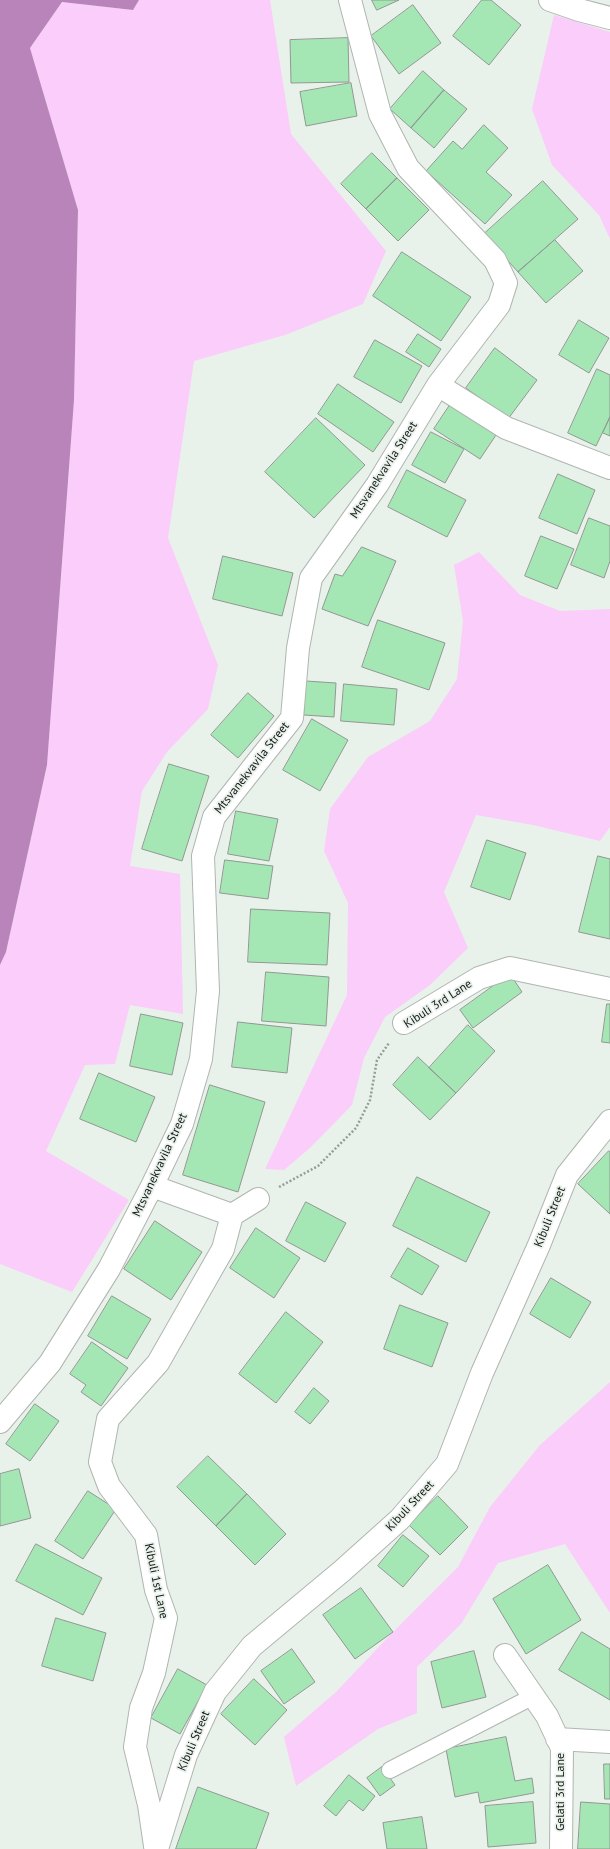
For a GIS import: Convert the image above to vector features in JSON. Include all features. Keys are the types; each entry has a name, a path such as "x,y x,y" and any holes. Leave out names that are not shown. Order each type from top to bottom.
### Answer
{"street":[{"name":"Mtsvanekvavila Street","path":"0,1422 50,1362 109,1269 182,1124 201,1059 208,991 203,856 214,817 292,718 298,648 311,578 377,485 438,385 499,305 506,283 495,260 408,168 380,114 350,0"},
{"path":"550,0 579,10 610,18"},
{"path":"438,385 506,428 610,468"},
{"name":"Kibuli 3rd Lane","path":"404,1023 479,978 510,968 610,989"},
{"name":"Kibuli Street","path":"156,1849 186,1755 214,1692 252,1646 342,1571 400,1519 447,1464 482,1373 539,1245 567,1175 610,1121"},
{"path":"152,1186 232,1215 258,1199"},
{"name":"Kibuli 1st Lane","path":"156,1849 149,1805 135,1747 141,1708 154,1673 166,1618 156,1590 146,1536 110,1486 100,1462 108,1419 158,1363 223,1249 232,1215"},
{"name":"Gelati 3rd Lane","path":"505,1656 532,1697 547,1716 562,1748 561,1849"},
{"path":"557,1739 610,1742"}],"lane":[{"path":"390,1770 532,1697"}],"path":[{"name":"Kibuli 3rd Lane","path":"258,1199 318,1166 356,1128 370,1100 377,1060 404,1023"}],"shaded area":[{"path":"0,0 139,0 133,10 62,2 30,48 78,210 74,400 47,765 6,952 0,965"},
{"path":"139,0 270,0 291,134 386,251 363,304 285,335 194,361 168,538 218,665 208,709 167,752 142,791 130,866 180,874 183,1014 130,1005 115,1064 85,1065 46,1151 129,1200 72,1292 0,1264 0,965 6,952 47,765 74,400 78,210 30,48 62,2 133,10"},
{"path":"554,15 610,32 610,239 599,215 552,165 532,109"},
{"path":"479,552 520,595 560,611 610,609 610,827 600,841 533,825 476,815 444,892 468,948 430,985 385,1017 364,1058 352,1105 311,1147 284,1170 265,1169 347,995 348,903 324,851 330,809 368,757 430,721 457,679 463,621 454,565"},
{"path":"610,1382 610,1613 565,1544 498,1563 461,1624 417,1667 417,1713 378,1729 296,1786 284,1737 336,1692 458,1567 490,1507 540,1445"}],"building":[{"path":"372,0 399,0 377,10"},
{"path":"482,0 491,0 521,25 489,65 453,36"},
{"path":"413,5 441,43 399,74 371,36"},
{"path":"348,38 349,82 291,83 290,40"},
{"path":"423,71 444,90 411,128 390,109"},
{"path":"351,83 357,116 306,126 300,92"},
{"path":"444,90 467,109 434,148 411,128"},
{"path":"484,125 508,148 486,172 512,195 485,224 426,171 453,141 462,149"},
{"path":"372,153 397,178 366,209 341,184"},
{"path":"397,178 429,210 398,241 366,209"},
{"path":"543,181 578,219 518,272 484,234"},
{"path":"555,240 583,271 546,303 518,272"},
{"path":"402,252 471,297 441,341 373,296"},
{"path":"579,320 609,338 589,373 559,355"},
{"path":"418,334 441,349 429,367 406,352"},
{"path":"375,340 422,366 401,403 354,377"},
{"path":"495,348 537,380 508,419 466,388"},
{"path":"597,369 610,375 610,417 596,446 568,433"},
{"path":"338,384 394,422 373,452 318,414"},
{"path":"450,405 496,435 480,459 434,429"},
{"path":"610,417 610,436 603,433"},
{"path":"316,418 365,465 314,518 265,472"},
{"path":"431,432 464,449 445,483 412,465"},
{"path":"407,470 466,500 447,537 388,507"},
{"path":"558,474 595,490 577,534 539,518"},
{"path":"589,518 610,526 610,561 604,578 571,565"},
{"path":"541,536 574,549 557,589 525,576"},
{"path":"362,547 396,561 368,626 322,609 335,574 342,576"},
{"path":"223,556 293,573 282,616 213,599"},
{"path":"378,620 445,643 429,690 362,667"},
{"path":"306,681 336,683 334,717 304,715"},
{"path":"344,684 397,689 394,725 341,721"},
{"path":"248,693 274,716 238,758 211,735"},
{"path":"312,719 348,740 320,791 283,770"},
{"path":"169,764 209,776 182,861 142,849"},
{"path":"236,811 278,819 269,861 228,854"},
{"path":"487,840 526,853 510,900 471,887"},
{"path":"598,856 610,859 610,939 579,932"},
{"path":"225,860 273,866 268,899 220,893"},
{"path":"251,909 330,913 327,965 248,962"},
{"path":"266,972 329,977 326,1026 262,1021"},
{"path":"510,974 522,992 473,1028 460,1010"},
{"path":"607,1004 610,1004 610,1043 602,1042"},
{"path":"141,1014 183,1023 172,1075 130,1066"},
{"path":"238,1022 292,1028 287,1073 232,1067"},
{"path":"468,1025 495,1051 456,1093 429,1068"},
{"path":"418,1057 456,1093 430,1120 393,1085"},
{"path":"99,1073 155,1097 136,1142 80,1119"},
{"path":"210,1085 265,1102 238,1192 183,1175"},
{"path":"609,1151 610,1152 610,1214 578,1184"},
{"path":"417,1177 490,1212 466,1262 393,1226"},
{"path":"306,1202 346,1223 325,1262 286,1241"},
{"path":"155,1221 202,1252 171,1300 124,1269"},
{"path":"256,1228 300,1258 274,1298 230,1268"},
{"path":"408,1248 439,1266 422,1295 391,1277"},
{"path":"551,1278 591,1302 570,1338 530,1314"},
{"path":"112,1296 151,1319 127,1359 88,1336"},
{"path":"400,1305 448,1323 432,1367 384,1349"},
{"path":"286,1312 323,1342 276,1403 239,1374"},
{"path":"92,1342 128,1368 101,1406 81,1392 86,1385 70,1374"},
{"path":"314,1388 329,1401 310,1424 295,1412"},
{"path":"35,1404 59,1421 30,1461 6,1444"},
{"path":"208,1456 247,1494 216,1526 177,1487"},
{"path":"19,1469 31,1518 0,1526 0,1474"},
{"path":"88,1491 116,1509 83,1559 55,1541"},
{"path":"247,1494 286,1534 255,1565 216,1526"},
{"path":"438,1496 468,1527 440,1555 409,1525"},
{"path":"403,1535 429,1556 403,1587 378,1566"},
{"path":"36,1544 102,1578 83,1615 16,1581"},
{"path":"548,1565 581,1620 526,1654 493,1599"},
{"path":"361,1588 393,1632 355,1659 323,1615"},
{"path":"56,1618 106,1633 93,1681 42,1666"},
{"path":"582,1632 610,1649 610,1700 559,1670"},
{"path":"292,1649 315,1682 284,1704 261,1671"},
{"path":"474,1651 486,1697 442,1708 431,1662"},
{"path":"178,1669 207,1685 180,1734 151,1718"},
{"path":"254,1679 287,1710 255,1745 221,1714"},
{"path":"506,1737 515,1781 532,1778 534,1793 480,1803 478,1792 455,1797 446,1749"},
{"path":"604,1764 610,1764 610,1799 605,1799"},
{"path":"382,1767 395,1785 380,1796 367,1778"},
{"path":"349,1775 375,1796 363,1811 349,1800 336,1816 324,1806"},
{"path":"198,1787 269,1813 256,1849 176,1849"},
{"path":"533,1802 536,1843 488,1847 485,1806"},
{"path":"581,1802 610,1804 610,1849 578,1849"},
{"path":"422,1817 427,1849 387,1849 383,1823"}]}
